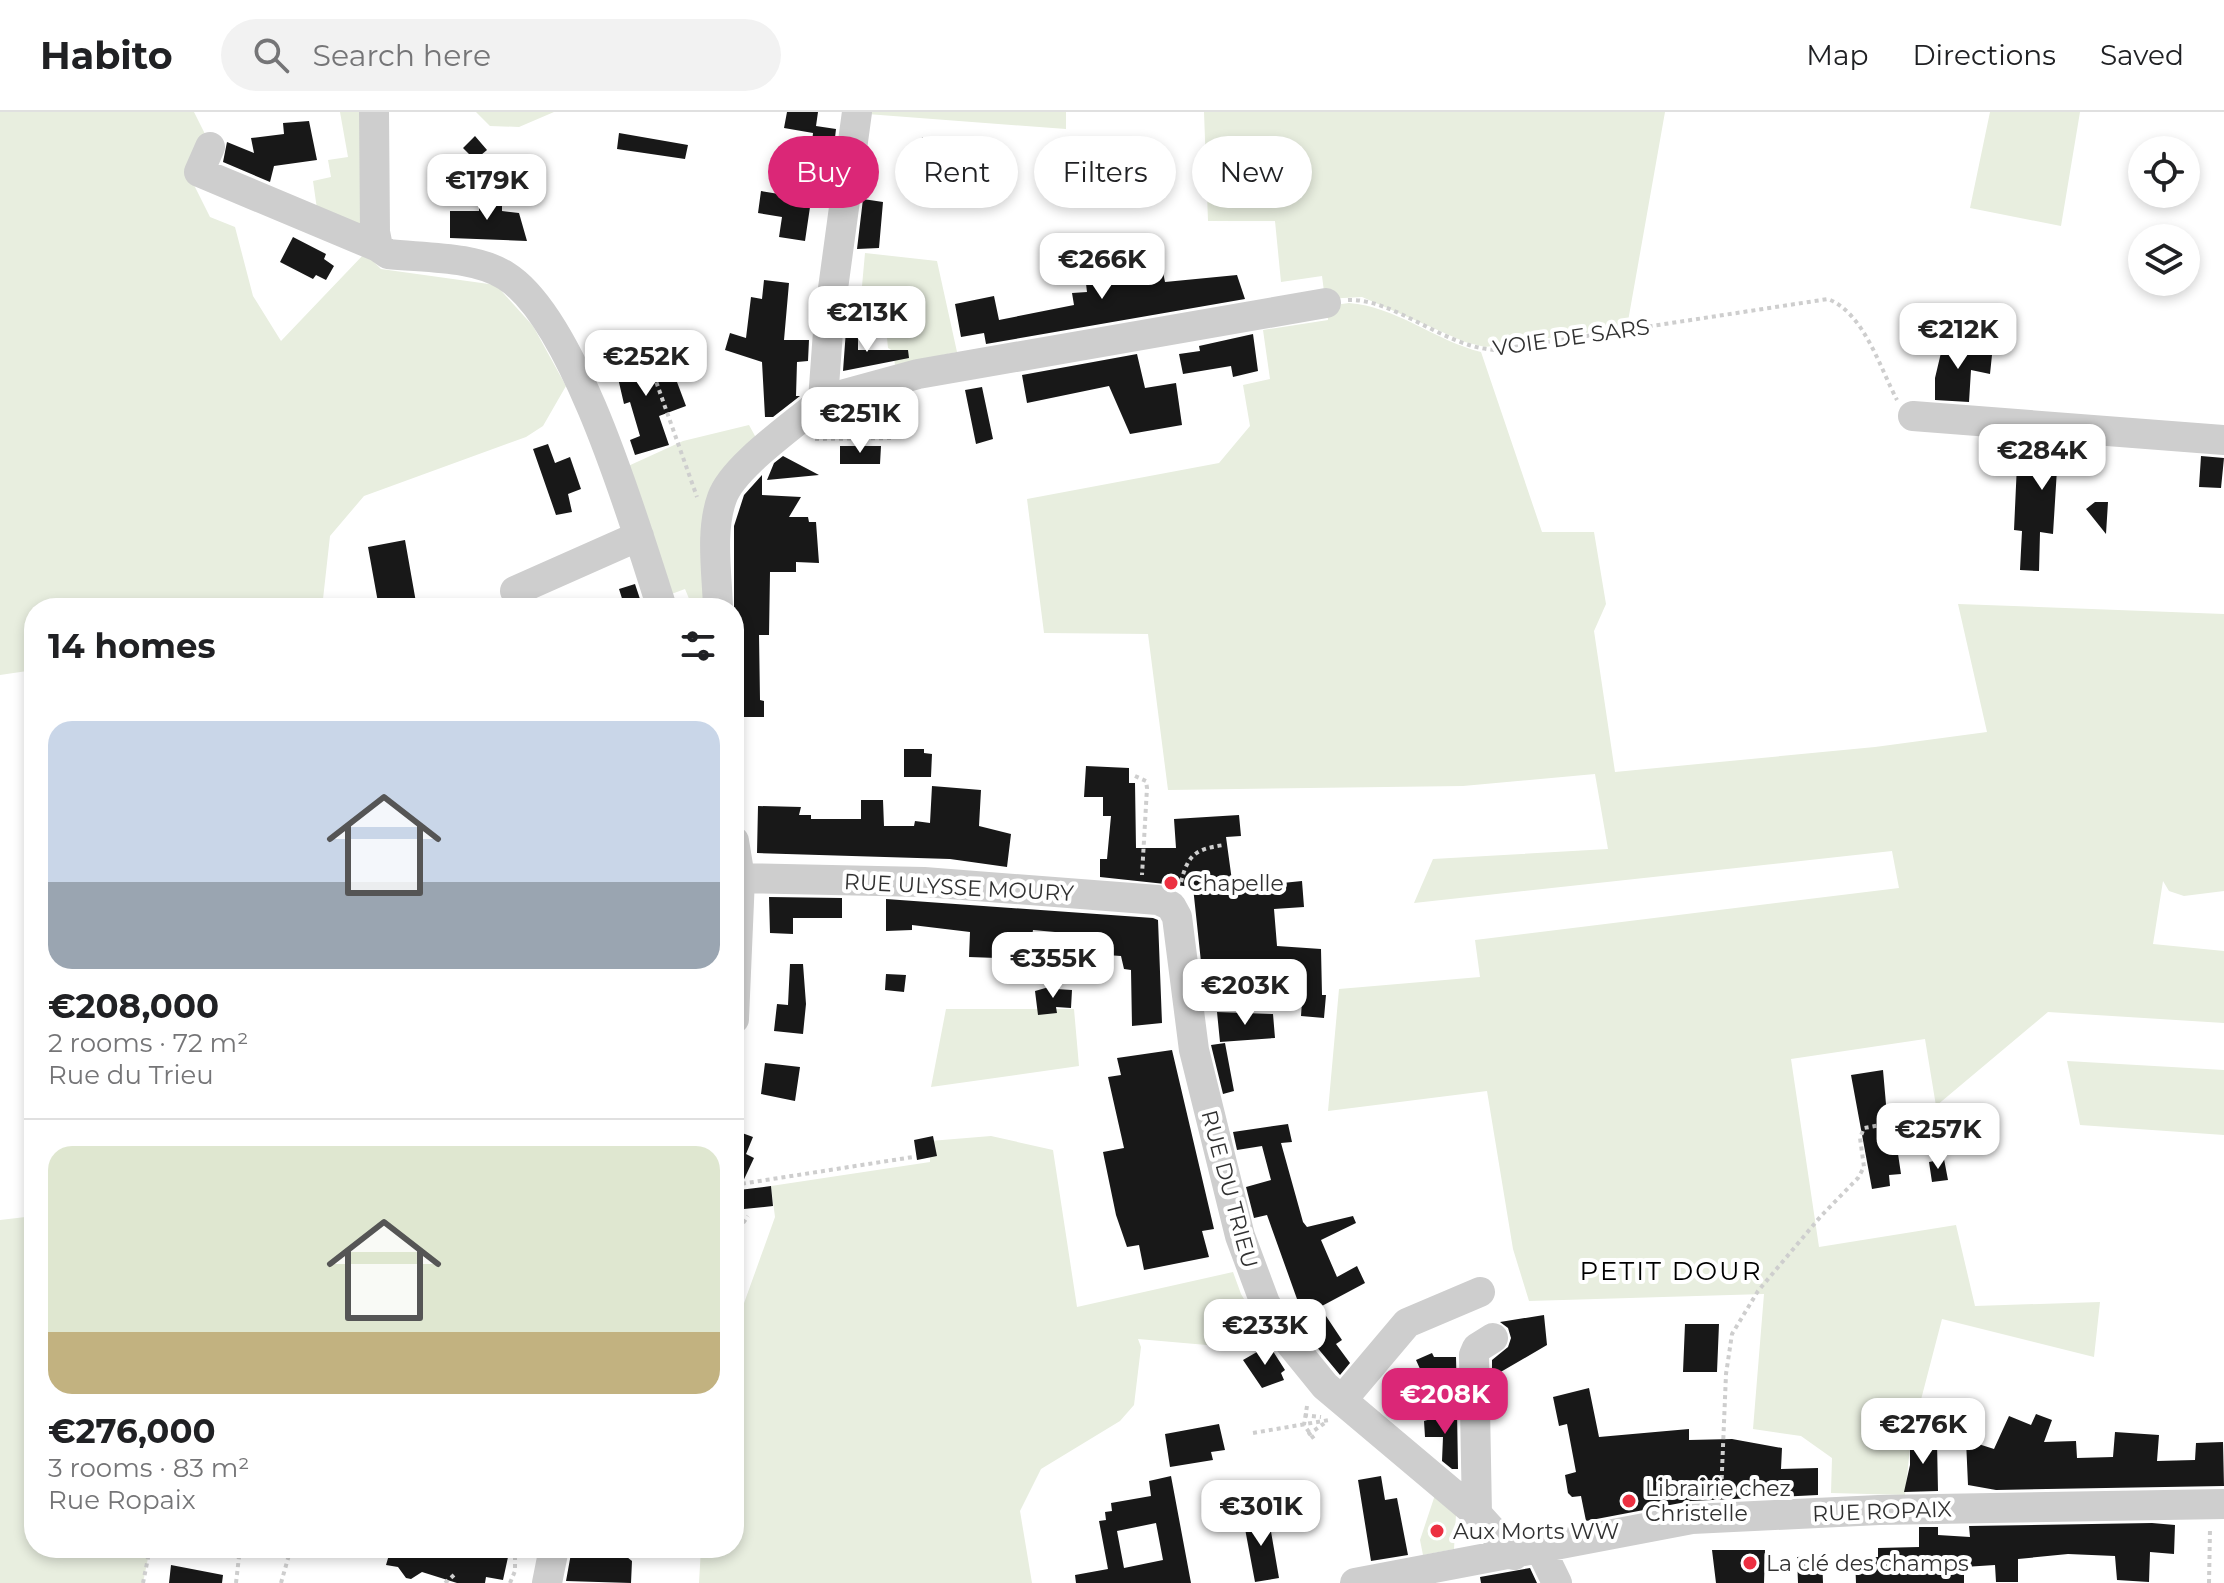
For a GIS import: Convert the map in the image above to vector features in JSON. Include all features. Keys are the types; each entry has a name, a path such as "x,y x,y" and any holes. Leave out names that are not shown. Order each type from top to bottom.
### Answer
{"street":[{"path":"374,112 378,247"},
{"path":"823,400 829,318 857,112"},
{"path":"210,147 199,172 378,247 388,254 492,268 524,293 556,338 603,430 659,598"},
{"path":"718,598 716,546 722,498 733,477 823,400 918,374 1326,303"},
{"path":"1913,416 2224,440"},
{"path":"515,591 639,536"},
{"name":"RUE ULYSSE MOURY","path":"744,878 924,882 1141,899 1173,909"},
{"name":"RUE DU TRIEU","path":"1173,909 1189,1028 1245,1253 1265,1303 1332,1412 1477,1514 1528,1553 1557,1583"},
{"path":"1332,1412 1407,1323 1480,1292"},
{"path":"1477,1514 1474,1355 1477,1348 1493,1338"},
{"name":"RUE ROPAIX","path":"1528,1553 1585,1555 1694,1537 1736,1518 1879,1510 2217,1504"},
{"path":"1355,1583 1528,1553"},
{"path":"547,1583 552,1558"}],"path":[{"name":"VOIE DE SARS","path":"1326,303 1359,299 1465,346 1495,350 1828,299 1839,304 1855,319 1899,406 1913,416"},
{"path":"666,349 652,363 652,370 699,503"},
{"path":"791,428 823,440 894,438"},
{"path":"1135,776 1146,781 1147,788 1141,899"},
{"path":"1173,909 1187,859 1200,849 1224,845"},
{"path":"1736,1518 1726,1374 1732,1334 1758,1291 1862,1173 1860,1138 1864,1128 1898,1122"},
{"path":"744,1183 913,1157"},
{"path":"744,1222 748,1216"},
{"path":"1307,1406 1304,1425 1308,1435 1314,1439"},
{"path":"1304,1415 1332,1412"},
{"path":"1253,1433 1304,1425 1332,1412"},
{"path":"1308,1435 1323,1426"},
{"path":"2209,1583 2217,1504"},
{"path":"143,1583 148,1558"},
{"path":"236,1583 239,1558"},
{"path":"281,1583 288,1558"},
{"path":"510,1583 515,1571 515,1558"},
{"path":"445,1583 454,1575"}],"green space":[{"path":"0,112 194,112 205,134 190,177 210,217 235,227 253,296 281,341 365,253 381,269 496,285 533,326 566,386 543,426 526,437 364,496 330,536 323,598 24,598 24,671 0,675"},
{"path":"340,112 360,112 362,222 358,225 317,209 313,181 331,177 328,160 348,157"},
{"path":"476,112 554,112 519,127 490,126"},
{"path":"1066,112 1066,129 867,114"},
{"path":"1204,112 1665,112 1627,327 1485,347 1465,342 1362,297 1325,299 1322,276 1281,282 1275,221 1208,221 1208,208 1312,208 1312,136 1205,136"},
{"path":"1990,112 2080,112 2061,226 1970,208"},
{"path":"865,253 937,261 957,352 895,365 893,351 888,348 882,288 862,286"},
{"path":"1349,303 1383,310 1481,352 1542,532 1594,532 1606,604 1594,631 1615,772 1875,747 1987,732 1958,604 2224,614 2224,891 2184,896 2169,891 2163,881 2153,944 2224,951 2224,1023 2048,1012 1936,1106 1925,1039 1791,1059 1819,1247 1956,1225 1975,1306 2100,1302 2094,1357 1942,1319 1911,1438 1905,1495 1831,1493 1832,1458 1801,1436 1753,1429 1764,1294 1529,1301 1513,1249 1487,1091 1328,1111 1339,989 1480,977 1475,940 1899,888 1892,851 1414,903 1433,859 1608,849 1595,774 1463,786 1168,790 1148,634 1044,633 1027,499 1219,463 1250,426 1243,385 1270,379 1263,330 1328,320 1327,306"},
{"path":"749,425 760,445 733,465 711,598 689,598 685,589 666,596 626,467 683,441"},
{"path":"946,1009 1074,1009 1079,1066 931,1087"},
{"path":"2067,1061 2224,1070 2224,1135 2080,1125"},
{"path":"991,1136 1053,1150 1077,1307 1233,1272 1241,1294 1268,1339 1241,1348 1138,1339 1141,1347 1134,1405 1120,1421 1041,1469 1020,1511 1032,1583 699,1583 700,1558 744,1558 744,1303 775,1217 771,1186 930,1162 930,1141"},
{"path":"24,1217 24,1558 148,1558 143,1583 0,1583 0,1220"},
{"path":"1435,1495 1456,1515 1454,1549 1423,1555 1420,1540"}],"building":[{"path":"787,112 818,112 816,126 836,129 835,136 813,136 813,133 784,128"},
{"path":"309,121 317,160 274,166 270,182 223,162 227,142 254,153 251,138 284,134 283,123"},
{"path":"619,133 688,145 685,159 617,149"},
{"path":"475,136 487,150 475,160 463,148"},
{"path":"761,191 768,192 768,208 810,208 805,241 779,237 782,217 758,213"},
{"path":"479,196 502,196 502,211 519,213 527,241 450,238 450,211 479,211"},
{"path":"879,201 883,202 879,248 857,249 862,208 879,208"},
{"path":"293,237 326,254 324,259 334,266 326,280 316,275 313,279 280,262"},
{"path":"1152,257 1154,273 1163,272 1165,282 1237,275 1245,299 986,344 984,333 961,337 955,304 994,296 999,320 1074,305 1072,293 1087,292 1083,259"},
{"path":"764,280 789,283 784,340 809,340 808,361 797,362 796,396 800,396 773,417 765,417 762,362 725,350 730,333 746,338 751,297 762,299"},
{"path":"846,330 858,332 858,350 908,350 909,358 843,371"},
{"path":"1253,334 1258,371 1233,377 1231,366 1183,374 1179,354 1200,351 1199,346"},
{"path":"1944,340 1974,344 1973,352 1992,355 1990,374 1971,370 1969,402 1935,400 1935,378"},
{"path":"634,341 649,385 674,374 686,406 659,416 669,445 635,455 630,440 640,436 630,402 624,404 611,348"},
{"path":"1137,354 1145,388 1176,383 1182,425 1130,434 1109,386 1027,403 1022,375"},
{"path":"982,387 993,439 976,444 965,390"},
{"path":"2018,442 2100,449 2101,465 2057,469 2053,534 2040,532 2039,571 2020,570 2022,531 2014,530"},
{"path":"548,444 555,463 570,457 581,489 568,494 572,512 556,515 533,449"},
{"path":"840,446 881,446 880,464 840,464"},
{"path":"783,456 819,475 767,480 774,463"},
{"path":"2201,456 2224,458 2221,488 2199,487"},
{"path":"762,475 762,495 801,497 789,517 808,517 809,522 816,522 819,563 796,562 796,572 770,572 769,635 759,635 760,700 764,701 764,717 744,717 744,598 734,598 734,526 744,495"},
{"path":"2095,502 2108,502 2106,534 2086,509"},
{"path":"405,540 415,598 377,598 368,547"},
{"path":"635,584 640,598 622,598 619,589"},
{"path":"904,749 924,749 924,753 932,754 931,777 904,777"},
{"path":"1086,766 1129,768 1129,783 1135,783 1136,848 1176,848 1174,819 1239,815 1241,836 1226,837 1233,888 1302,881 1304,907 1274,909 1277,946 1321,949 1322,995 1326,995 1324,1018 1301,1016 1304,970 1270,971 1271,983 1204,990 1193,887 1100,877 1100,859 1107,859 1111,816 1103,816 1103,797 1084,797"},
{"path":"932,786 981,790 979,826 1011,834 1007,867 950,859 757,853 758,806 801,807 799,815 811,815 811,819 861,819 861,800 883,800 884,826 914,826 915,821 930,823"},
{"path":"769,897 842,898 842,918 793,918 793,934 770,933"},
{"path":"886,899 1158,920 1162,1023 1132,1026 1131,970 1124,969 1121,956 1064,952 1066,933 1033,930 1028,959 969,957 970,932 912,925 912,930 886,931"},
{"path":"790,964 803,964 806,1004 803,1034 774,1031 777,1004 788,1005"},
{"path":"886,974 906,975 904,992 885,990"},
{"path":"1056,985 1056,989 1072,990 1071,1008 1056,1007 1057,1013 1038,1015 1035,991"},
{"path":"1217,1012 1273,1014 1275,1038 1220,1042"},
{"path":"1225,1043 1234,1091 1223,1094 1211,1045"},
{"path":"1172,1050 1214,1229 1202,1231 1209,1257 1144,1270 1139,1245 1127,1247 1116,1215 1103,1152 1124,1148 1108,1077 1121,1075 1117,1058"},
{"path":"765,1063 800,1067 795,1101 761,1094"},
{"path":"1883,1070 1888,1127 1894,1127 1901,1174 1889,1175 1890,1186 1872,1189 1851,1075"},
{"path":"1288,1124 1292,1142 1281,1143 1303,1222 1307,1227 1353,1216 1356,1223 1321,1240 1337,1277 1357,1266 1365,1283 1320,1307 1342,1340 1336,1344 1350,1363 1340,1375 1301,1328 1287,1304 1297,1299 1267,1215 1254,1218 1246,1187 1271,1180 1262,1146 1237,1150 1233,1132"},
{"path":"744,1134 753,1137 746,1154 754,1158 744,1179"},
{"path":"933,1136 937,1156 917,1160 914,1140"},
{"path":"1944,1159 1948,1180 1932,1182 1929,1162"},
{"path":"771,1186 773,1206 744,1209 744,1189"},
{"path":"1544,1315 1547,1345 1492,1377 1492,1360 1508,1347 1511,1338 1508,1328 1500,1322"},
{"path":"1685,1324 1719,1324 1717,1372 1683,1372"},
{"path":"1269,1345 1285,1370 1281,1373 1284,1380 1262,1388 1243,1360"},
{"path":"1432,1353 1434,1357 1456,1357 1457,1398 1438,1409 1416,1360"},
{"path":"1589,1388 1599,1437 1689,1429 1689,1440 1732,1439 1782,1448 1781,1469 1818,1468 1818,1495 1691,1501 1586,1521 1581,1496 1572,1497 1568,1493 1565,1475 1576,1472 1567,1424 1559,1426 1553,1397"},
{"path":"1457,1411 1458,1469 1452,1469 1442,1461 1443,1437 1425,1437 1424,1421"},
{"path":"2036,1414 2052,1420 2044,1442 2076,1441 2077,1458 2113,1457 2115,1432 2159,1435 2157,1461 2195,1460 2196,1443 2223,1442 2224,1486 1996,1490 1968,1485 1966,1440 1994,1449 2009,1416 2031,1425"},
{"path":"1219,1424 1225,1450 1211,1452 1213,1460 1170,1467 1165,1434"},
{"path":"1910,1436 1937,1442 1938,1491 1904,1492 1910,1465"},
{"path":"1171,1476 1191,1583 1076,1583 1075,1575 1108,1569 1099,1521 1106,1520 1105,1512 1112,1511 1111,1503 1151,1496 1149,1481","holes":["1156,1523 1163,1560 1124,1568 1117,1531"]},
{"path":"1381,1476 1385,1500 1397,1498 1408,1555 1371,1561 1358,1480"},
{"path":"1268,1514 1279,1578 1255,1582 1243,1518"},
{"path":"2175,1525 2174,1554 2150,1552 2149,1582 2117,1580 2115,1556 2068,1554 2018,1559 2018,1582 1996,1582 1995,1565 1964,1567 1964,1583 1856,1583 1855,1558 1878,1557 1878,1548 1919,1547 1919,1527 1938,1527 1938,1535 1970,1537 1969,1526"},
{"path":"1712,1550 1765,1550 1764,1583 1716,1583"},
{"path":"1822,1556 1823,1583 1798,1583 1797,1557"},
{"path":"388,1558 508,1558 503,1580 486,1577 485,1583 457,1583 422,1572 411,1579 406,1578 398,1567 386,1565"},
{"path":"570,1558 628,1558 632,1561 631,1583 566,1581"},
{"path":"171,1565 223,1575 222,1583 169,1583"},
{"path":"1530,1568 1537,1583 1481,1583 1480,1577"}],"place":[{"name":"Chapelle","path":"1171,883"},
{"name":"Librairie chez Christelle","path":"1629,1501"},
{"name":"Aux Morts WW","path":"1437,1531"},
{"name":"La clé des champs","path":"1750,1563"}],"district":[{"name":"PETIT DOUR","path":"1671,1271"}]}
